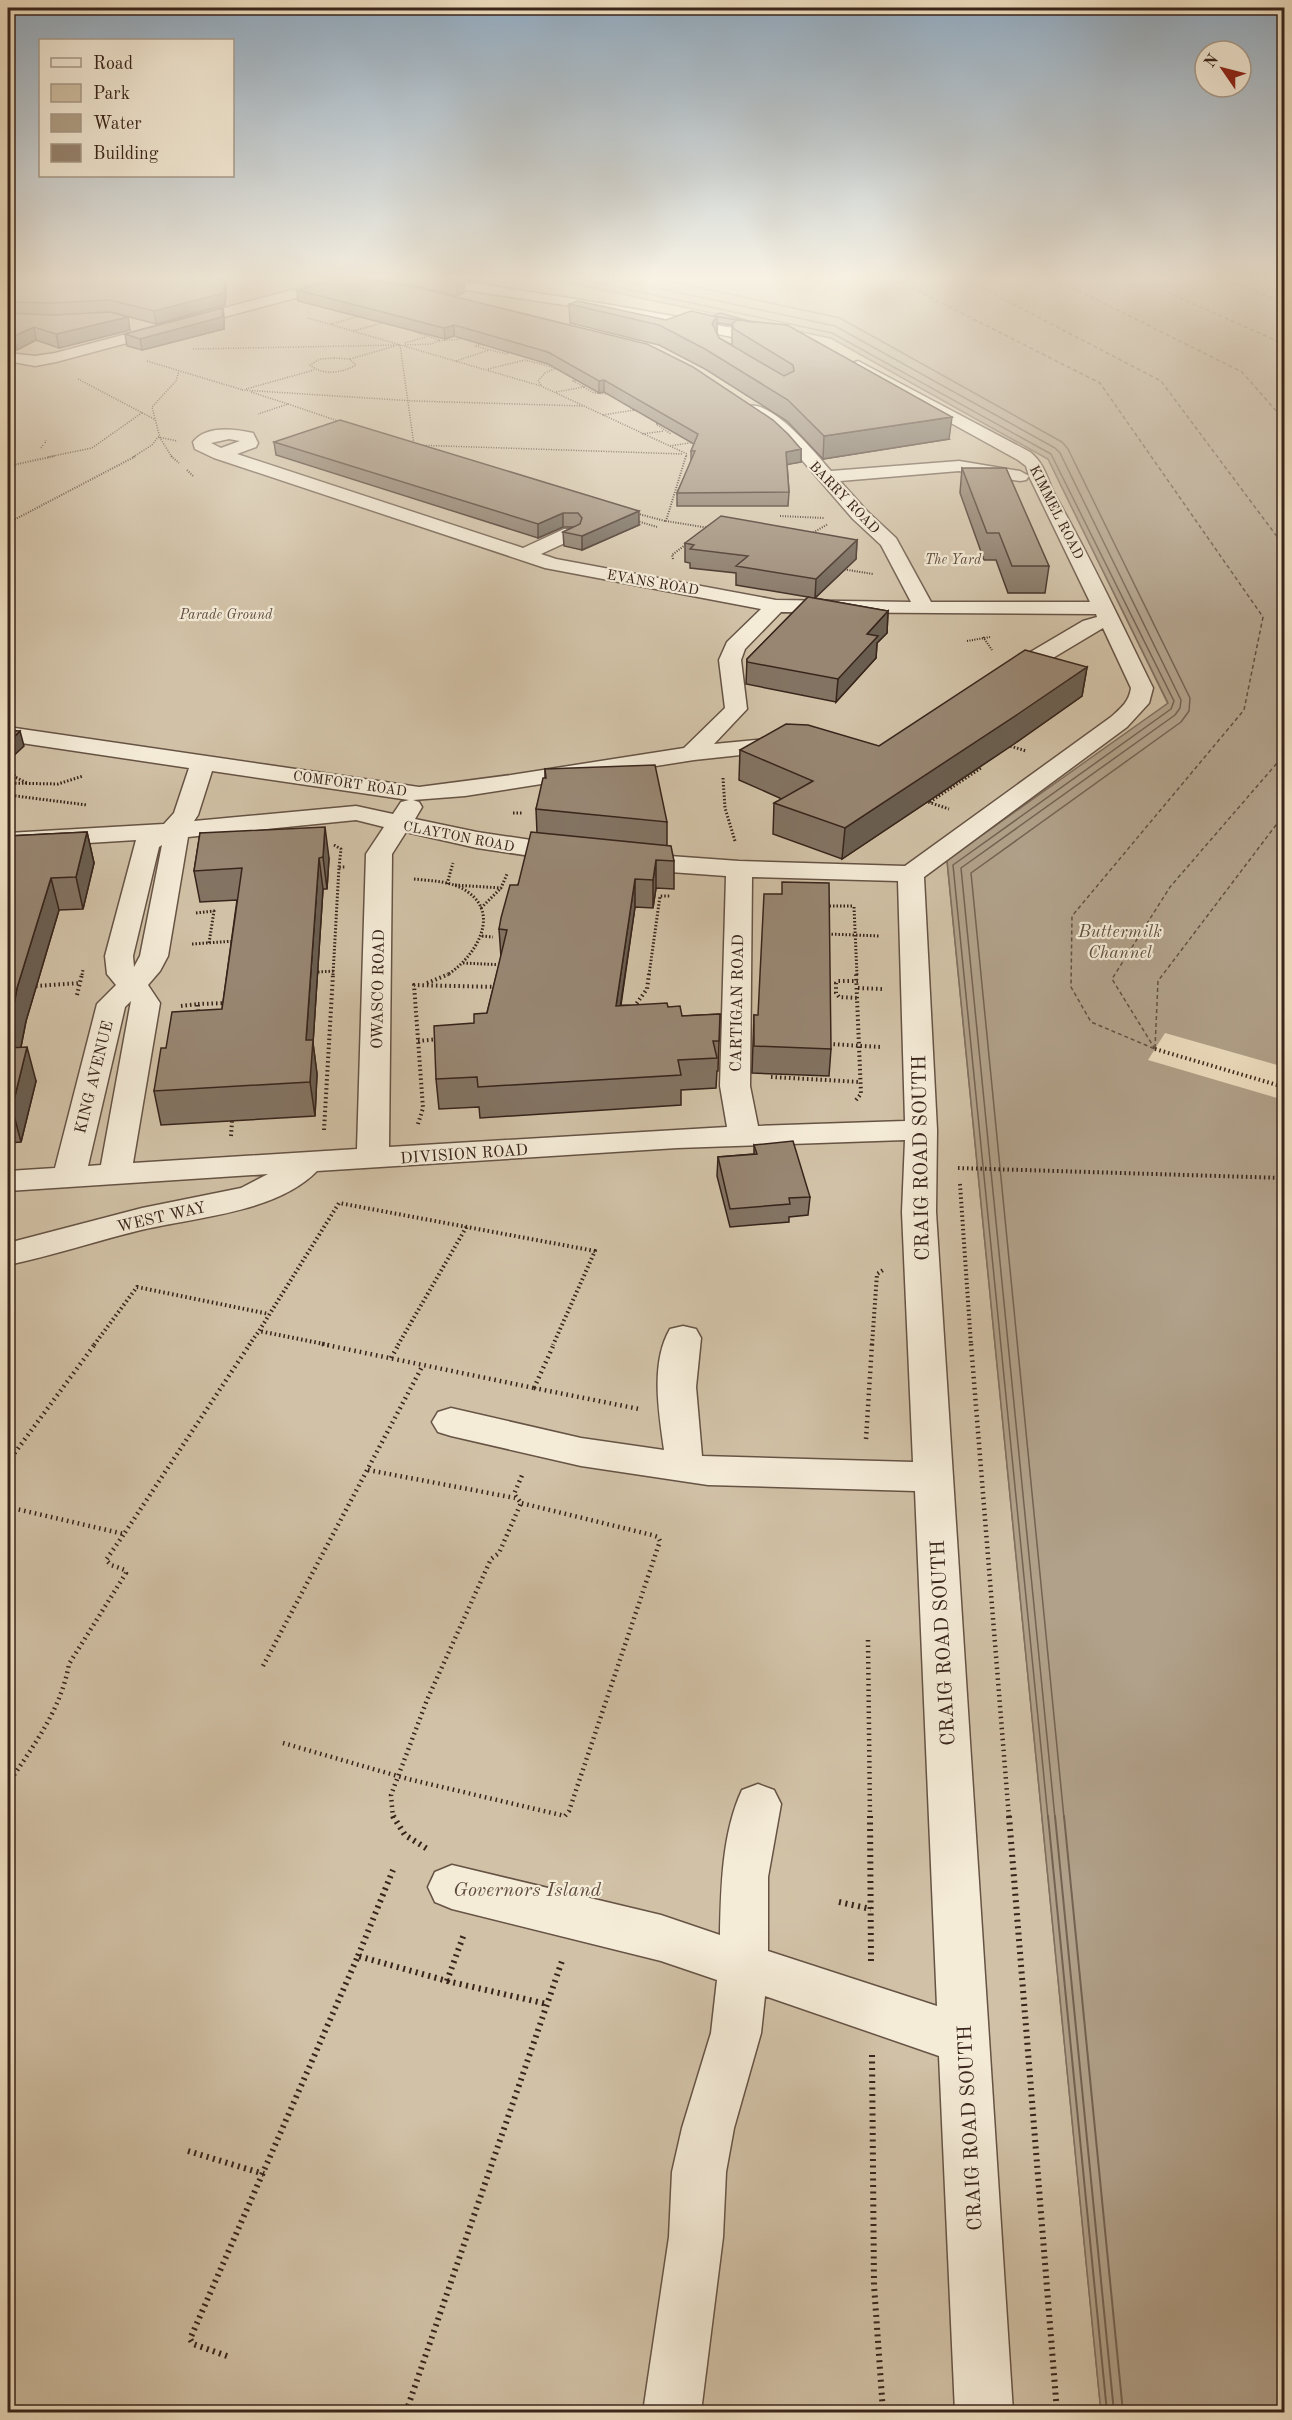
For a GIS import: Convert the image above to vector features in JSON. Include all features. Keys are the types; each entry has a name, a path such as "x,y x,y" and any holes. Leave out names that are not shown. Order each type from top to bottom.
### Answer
{"street":[{"name":"KIMMEL ROAD","path":"905,391 1029,459 1034,464 1039,481 1069,536 1142,688 1141,698 1134,709 911,874"},
{"name":"BARRY ROAD","path":"741,400 780,427 860,515 889,542 924,608"},
{"name":"EVANS ROAD","path":"226,434 213,436 201,442 201,445 220,454 552,564 776,606 948,608 1107,614"},
{"path":"959,466 984,454 997,441"},
{"path":"825,477 959,466 997,471 1039,481"},
{"path":"524,555 571,533"},
{"path":"691,754 736,710 730,660 735,647 776,606"},
{"path":"989,687 1107,614"},
{"name":"COMFORT ROAD","path":"8,734 419,794 483,788 691,754 782,744 809,744"},
{"path":"115,1174 146,1003 141,993 121,974 118,965 147,843 171,831 186,815 204,762"},
{"path":"356,813 419,794"},
{"name":"OWASCO ROAD","path":"373,1159 379,854 419,794"},
{"name":"CLAYTON ROAD","path":"8,840 171,831 356,813 399,824 521,848 598,857 739,869 911,874"},
{"name":"KING AVENUE","path":"69,1177 111,1004 151,963 156,947 176,838 171,831"},
{"name":"CARTIGAN ROAD","path":"739,869 735,1086 744,1135"},
{"name":"CRAIG ROAD SOUTH","path":"911,874 921,1130 919,1212 984,2412"},
{"name":"DIVISION ROAD","path":"8,1180 115,1174 316,1150 373,1159 744,1135 921,1130"},
{"name":"WEST WAY","path":"8,1254 142,1219 250,1196 284,1180 316,1150"},
{"path":"683,1338 678,1358 675,1390 686,1468"},
{"path":"451,1422 582,1452 708,1471 933,1477"},
{"path":"672,2412 696,2237 699,2172 708,2128 736,2033 743,1966 745,1877 758,1804"},
{"path":"465,1891 661,1938 964,2040"}],"path":[{"path":"102,391 154,419"},
{"path":"8,523 152,446 159,436 154,419 153,403 166,391"},
{"path":"245,391 345,423"},
{"path":"256,391 409,401 585,406"},
{"path":"407,391 414,445"},
{"path":"555,392 561,391"},
{"path":"591,391 617,394"},
{"path":"555,392 687,454"},
{"path":"631,399 620,401 646,417 653,416"},
{"path":"226,434 228,427 233,423 288,404"},
{"path":"602,415 633,410"},
{"path":"8,466 92,448 143,412"},
{"path":"667,422 656,424 671,434"},
{"path":"641,434 665,430"},
{"path":"669,446 701,441"},
{"path":"406,442 429,449"},
{"path":"414,445 687,454"},
{"path":"666,521 679,486 687,454"},
{"path":"628,511 666,521 718,530"},
{"path":"631,519 642,515"},
{"path":"780,516 837,519 860,515"},
{"path":"803,538 837,519"},
{"path":"658,583 677,567 672,555 689,541"},
{"path":"948,608 950,613 976,629 1001,663 1015,669"},
{"path":"8,783 58,784 78,778 108,762 121,750"},
{"path":"715,752 720,760 725,808 734,839 739,849 768,870"},
{"path":"14,765 12,769 15,777 31,784"},
{"path":"930,802 981,768 978,766"},
{"path":"920,799 982,820"},
{"path":"481,908 501,888 521,848"},
{"path":"316,1150 339,867 447,884 501,888"},
{"path":"414,985 445,978 462,963 482,936 484,923 481,908 473,896 465,890 447,884"},
{"path":"630,1012 647,989 660,896 738,899"},
{"path":"852,1103 861,1094 854,907"},
{"path":"828,934 880,936"},
{"path":"482,936 493,937"},
{"path":"156,947 240,940"},
{"path":"462,963 512,965"},
{"path":"858,981 841,980 836,983 836,996 858,998"},
{"path":"36,986 80,983"},
{"path":"378,987 414,985 502,987"},
{"path":"373,1159 400,1143 418,1125 423,1108 414,985"},
{"path":"828,987 836,987"},
{"path":"858,988 883,989"},
{"path":"198,1004 233,1002"},
{"path":"418,1041 440,1039"},
{"path":"829,1044 886,1047"},
{"path":"1155,1049 1284,1087"},
{"path":"761,1077 860,1082"},
{"path":"231,1142 232,1121"},
{"path":"960,1168 968,1302 1057,2412"},
{"path":"977,1168 1284,1178"},
{"path":"8,1784 57,1704 68,1677 69,1664 126,1573 125,1570 111,1565 106,1560 259,1330 339,1203 595,1251 534,1388"},
{"path":"391,1358 466,1226"},
{"path":"855,1475 867,1423 877,1274 887,1268 922,1269"},
{"path":"8,1462 137,1287 269,1314"},
{"path":"259,1330 640,1410"},
{"path":"263,1666 423,1365"},
{"path":"515,1498 514,1494 537,1442"},
{"path":"283,1743 398,1775 565,1816 569,1811 660,1541 658,1537 652,1535 521,1503 515,1498 368,1470"},
{"path":"447,1981 465,1891 455,1867 448,1859 413,1843 399,1829 389,1810 391,1795 432,1689 491,1559 499,1553 521,1503"},
{"path":"8,1507 124,1534"},
{"path":"227,2356 193,2344 190,2338 264,2174 393,1870"},
{"path":"839,1902 871,1909"},
{"path":"358,1956 447,1981 547,2004"},
{"path":"406,2412 562,1961"},
{"path":"188,2151 264,2174"}],"green space":[{"name":"Governors Island","path":"8,391 926,391 1048,459 1168,704 947,861 1101,2412 8,2412"}],"water":[{"name":"Buttermilk Channel","path":"926,391 1284,391 1284,2412 1101,2412 947,860 1168,703 1048,459"}],"pier":[{"path":"1165,1033 1284,1067 1284,1100 1148,1060"}],"building":[{"path":"623,391 729,391 773,420 801,449 786,452 789,492 677,493 695,451 691,451 698,434"},
{"path":"773,391 905,391 952,417 824,436 788,400"},
{"path":"340,420 639,511 582,536 563,532 580,524 582,518 578,513 563,513 538,524 274,442"},
{"path":"962,468 1006,468 1049,566 1012,566 999,533 987,533"},
{"path":"721,516 857,540 816,579 736,566 748,556 690,549 694,545 685,543"},
{"path":"808,597 888,611 867,634 878,636 838,679 747,662 747,659"},
{"path":"1025,650 1087,667 845,828 774,803 813,781 740,750 786,724 808,725 879,746"},
{"path":"8,730 20,731 8,743"},
{"path":"655,765 667,822 536,809 543,778 546,778 545,769"},
{"path":"325,827 323,857 319,858 306,1040 313,1040 310,1082 154,1091 161,1048 166,1048 172,1012 222,1009 242,868 194,871 200,833"},
{"path":"87,832 76,877 51,878 17,988 8,1038 8,836"},
{"path":"531,832 671,846 674,861 656,860 653,880 635,879 616,1006 667,1003 668,1007 680,1006 682,1016 720,1014 719,1041 713,1041 717,1058 678,1060 681,1075 478,1087 477,1077 436,1079 434,1026 474,1023 474,1014 487,1013 507,930 499,929 501,918 510,885 518,885"},
{"path":"782,882 829,883 831,1049 754,1046 754,1015 758,1015 764,894 782,894"},
{"path":"27,1047 12,1108 8,1108 8,1048"},
{"path":"793,1141 810,1197 789,1198 790,1204 730,1209 718,1157 757,1154 754,1145"}],"ferry route":[{"path":"1106,391 1263,617 1244,710 1072,916 1071,987 1091,1022 1155,1049 1112,979 1170,887 1284,755"},
{"path":"1168,391 1284,546"},
{"path":"1259,391 1284,420"},
{"path":"1155,1048 1158,981 1276,825 1284,819"}],"park label":[{"name":"The Yard","path":"953,559"},
{"name":"Parade Ground","path":"226,614"}]}
